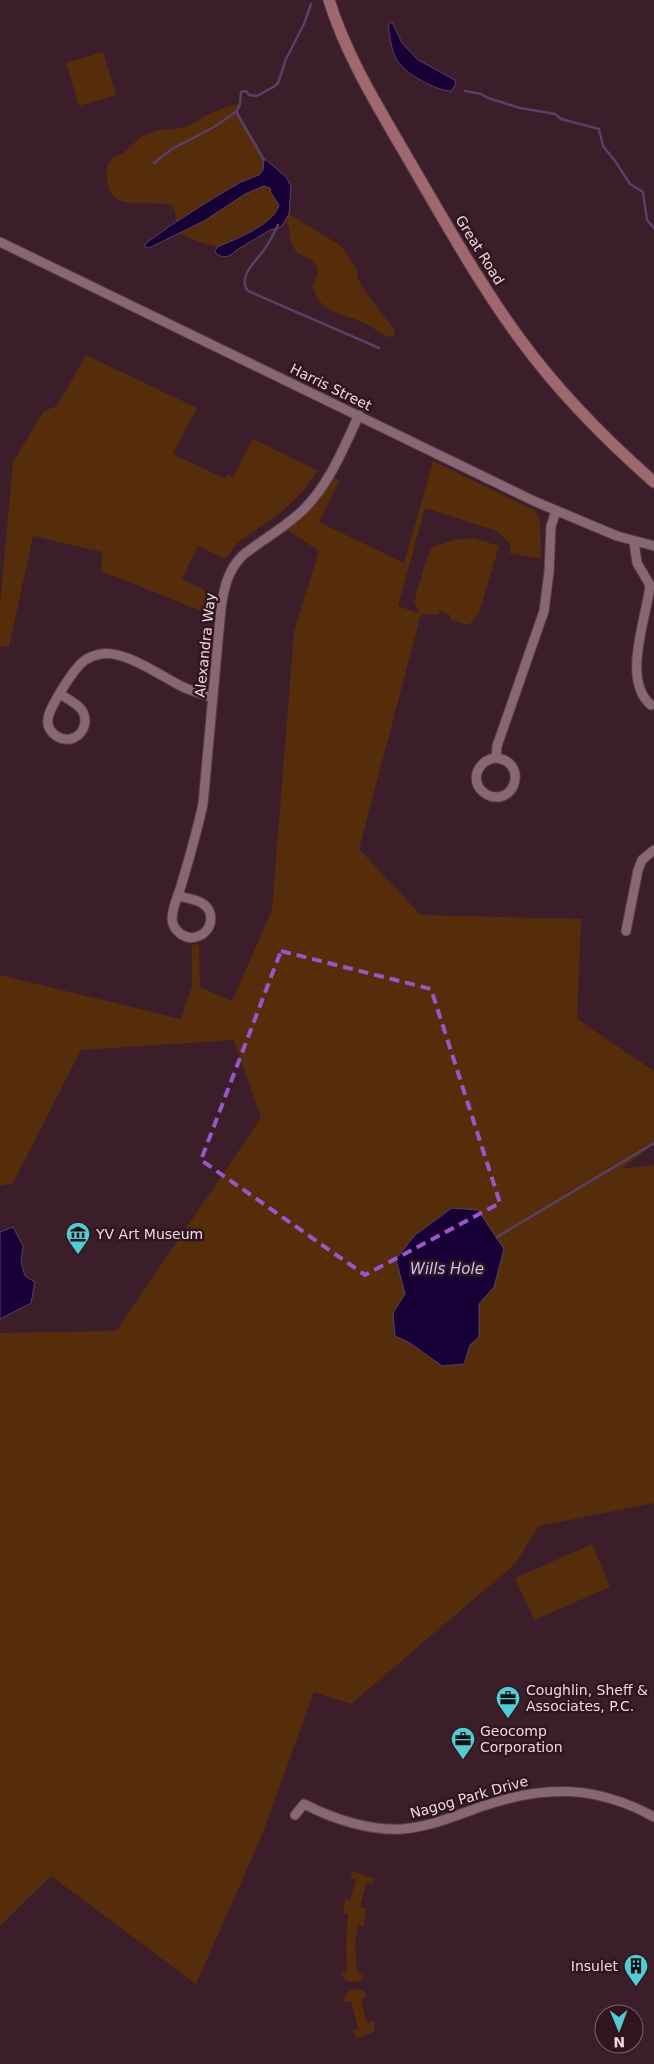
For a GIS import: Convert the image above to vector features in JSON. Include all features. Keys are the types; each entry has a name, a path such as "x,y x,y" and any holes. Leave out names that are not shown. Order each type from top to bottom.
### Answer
{"main road":[{"name":"Great Road","path":"329,0 352,58 402,148 478,275 519,338 558,386 611,442 654,482"}],"street":[{"name":"Harris Street","path":"0,242 556,511 634,542 654,546"},
{"name":"Alexandra Way","path":"178,896 199,901 208,909 211,917 210,925 202,935 190,938 182,935 176,930 172,918 203,804 221,608 226,581 230,571 243,554 295,517 317,494 336,465 358,415"},
{"path":"496,758 500,738 544,611 549,572 551,526 556,511"},
{"path":"634,542 637,563 650,585 640,634 638,673 639,688 642,696 651,705"},
{"path":"60,694 77,705 84,714 85,722 83,730 73,738 61,738 49,728 48,716 60,694 74,671 83,662 101,654 126,658 183,686 213,698"},
{"path":"496,758 508,762 516,775 515,783 511,790 504,795 496,797 488,795 481,790 476,778 478,769 484,762 496,758"},
{"path":"626,931 638,870 642,860 654,850"},
{"name":"Nagog Park Drive","path":"295,1815 304,1804 320,1812 370,1827 402,1829 432,1824 516,1796 562,1790 608,1797 654,1817"}],"highlighted area":[{"path":"281,951 431,989 500,1203 365,1275 201,1160"}],"shaded area":[{"path":"103,52 116,95 79,106 66,63"},
{"path":"240,104 237,111 238,115 264,158 263,170 259,175 241,182 176,222 175,211 171,205 126,202 117,199 111,193 107,166 114,157 122,154 142,136 156,131 186,127 209,114 228,106"},
{"path":"264,186 270,188 279,205 270,219 253,230 217,247 190,239 180,232 222,210 245,194"},
{"path":"289,214 341,246 356,268 358,278 364,290 393,328 395,332 394,337 384,335 365,323 329,310 322,304 312,286 317,277 318,270 312,261 297,252 293,247 286,220"},
{"path":"86,355 197,408 173,454 225,479 227,474 233,477 253,439 318,471 303,491 285,509 237,543 225,559 198,546 182,579 212,594 211,615 101,571 102,552 33,536 9,647 0,646 0,604 13,462 44,411 57,406"},
{"path":"433,461 536,511 540,520 541,559 509,553 511,545 497,531 425,508 398,606 421,614 359,849 421,915 581,919 577,1019 654,1071 654,1144 621,1169 654,1165 654,1503 539,1526 515,1564 351,1704 314,1692 262,1835 196,1984 51,1876 0,1926 0,1333 116,1331 261,1118 234,1040 81,1050 13,1183 0,1186 0,975 181,1019 192,985 192,945 199,944 200,987 232,1001 272,910 294,632 319,551 284,528 333,477 339,481 319,522 404,563"},
{"path":"474,538 499,546 479,613 469,625 450,620 450,615 441,611 437,615 420,614 414,603 432,547 454,540"},
{"path":"592,1544 610,1587 534,1620 515,1578"},
{"path":"352,1871 374,1879 372,1884 366,1883 360,1907 366,1909 364,1926 358,1925 355,1943 357,1973 363,1973 363,1979 357,1982 346,1981 341,1975 341,1973 347,1972 348,1914 343,1913 345,1899 350,1900 356,1880 351,1878"},
{"path":"359,1989 365,1992 366,1997 361,1999 367,2023 374,2021 374,2032 357,2038 352,2031 358,2029 351,2001 345,2002 344,1998 350,1990"}],"water":[{"path":"392,22 402,43 418,60 455,80 456,84 451,91 429,85 413,76 401,65 395,56 391,43 388,25"},
{"path":"264,158 286,177 291,186 289,214 281,227 270,230 228,256 223,257 215,252 217,247 243,236 262,225 276,212 279,205 270,188 264,186 245,194 204,221 149,248 145,247 145,244 168,227 217,196 241,182 259,175 263,170"},
{"name":"Wills Hole","path":"452,1208 478,1210 504,1249 494,1287 479,1304 479,1337 470,1345 464,1364 442,1366 410,1343 395,1336 393,1313 405,1294 396,1259 415,1235"},
{"path":"13,1227 23,1246 21,1262 25,1276 35,1282 31,1303 0,1319 0,1232"}],"waterway":[{"path":"154,163 172,149 214,127 237,111 241,92 246,91 249,95 257,96 278,83 286,59 304,24 311,4"},
{"path":"465,91 481,94 520,108 555,114 561,119 599,129 603,146 630,184 643,192 647,220 654,228"},
{"path":"237,111 264,160"},
{"path":"278,225 266,247 246,275 245,286 248,291 379,348"},
{"path":"497,1237 654,1143"}],"place":[{"name":"YV Art Museum","path":"78,1255"},
{"name":"Coughlin, Sheff & Associates, P.C.","path":"508,1719"},
{"name":"Geocomp Corporation","path":"463,1760"},
{"name":"Insulet","path":"636,1987"}]}
